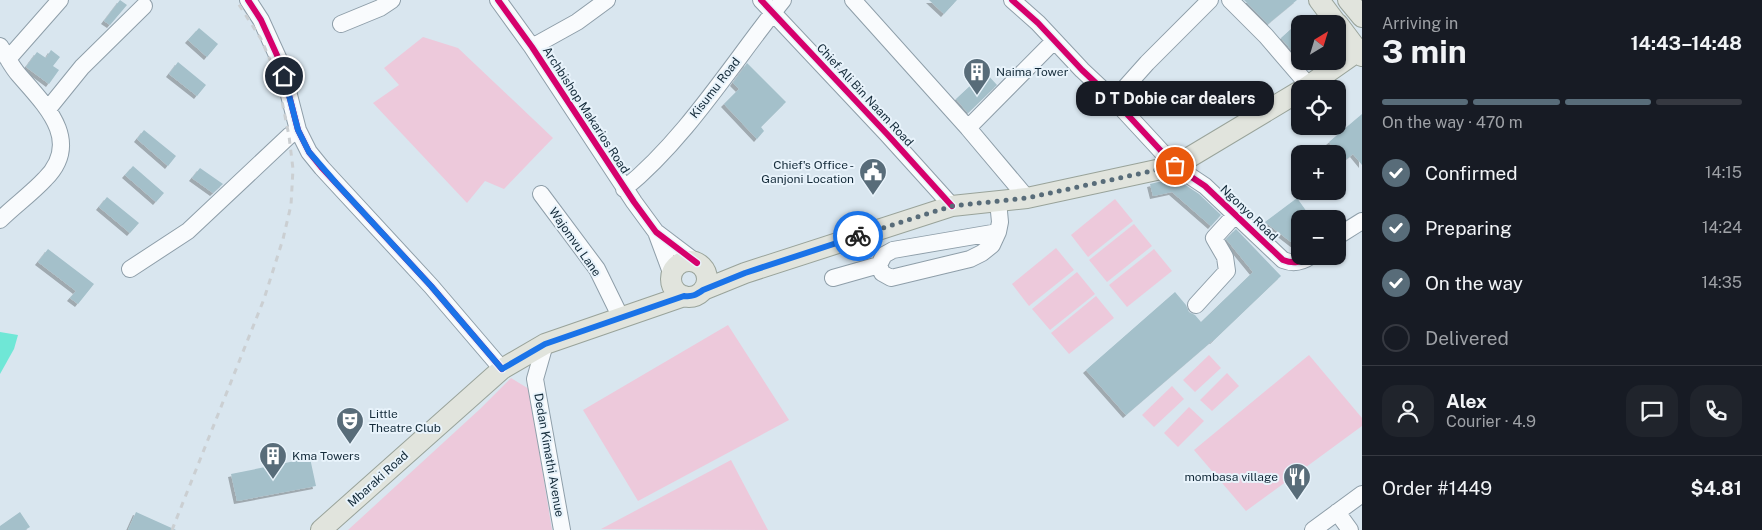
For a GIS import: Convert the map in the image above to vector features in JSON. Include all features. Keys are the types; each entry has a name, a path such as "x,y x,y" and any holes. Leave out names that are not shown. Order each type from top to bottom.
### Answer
{"main road":[{"path":"1319,0 1348,38"},
{"path":"1348,0 1362,17"},
{"path":"1312,80 1362,22"},
{"path":"628,315 689,279 745,273 952,206 1027,198 1175,166 1291,97"},
{"name":"Mbaraki Road","path":"321,530 506,367 545,344 628,315"}],"street":[{"path":"0,220 46,178 57,163 61,153 62,139 48,109 18,74 4,53 60,0"},
{"path":"248,0 261,20 281,64 298,130 309,152 506,367"},
{"path":"341,24 380,8 392,0"},
{"name":"Archbishop Makarios Road","path":"498,0 532,47 629,196 656,232"},
{"path":"532,47 578,22 607,0"},
{"name":"Chief Ali Bin Naam Road","path":"761,0 952,206"},
{"name":"Kisumu Road","path":"629,196 644,173 682,130 783,0"},
{"path":"853,0 968,128 1027,198"},
{"name":"Ngonyo Road","path":"1012,0 1038,23 1114,100 1175,166 1205,186 1283,260 1291,263"},
{"path":"1114,100 1147,62 1210,0"},
{"path":"1230,0 1266,36 1298,80"},
{"path":"48,109 82,67 144,6"},
{"path":"968,128 1054,41"},
{"path":"130,269 188,231 298,130"},
{"name":"Wajomvu Lane","path":"541,194 597,269 628,315"},
{"path":"879,264 882,273 891,278 970,259 982,253 992,244 998,232 1000,222 998,201"},
{"path":"1196,305 1227,271 1225,258 1214,238 1235,215"},
{"path":"1346,231 1362,221"},
{"path":"656,232 689,279"},
{"path":"656,232 689,279"},
{"path":"833,278 879,264 884,255 893,250 998,232"},
{"name":"Dedan Kimathi Avenue","path":"545,344 535,379 562,530"},
{"name":"Dedan Kimathi Avenue","path":"506,367 523,369 535,379"},
{"path":"1312,530 1361,497"},
{"path":"1337,512 1350,530"}],"shaded area":[{"path":"423,37 458,48 553,138 504,189 485,181 467,203 373,103 399,85 384,68"},
{"path":"1115,199 1133,221 1088,257 1071,235"},
{"path":"1134,224 1152,246 1107,282 1089,260"},
{"path":"1056,248 1074,270 1029,306 1012,284"},
{"path":"1154,249 1172,271 1127,307 1109,285"},
{"path":"1077,272 1095,294 1050,330 1032,309"},
{"path":"1096,296 1114,318 1069,354 1051,333"},
{"path":"728,325 789,420 638,501 583,410"},
{"path":"0,332 18,335 14,349 0,374"},
{"path":"1209,355 1221,368 1195,392 1183,380"},
{"path":"1309,355 1362,418 1362,426 1246,511 1194,450"},
{"path":"1227,373 1239,386 1212,411 1200,400"},
{"path":"511,378 529,389 552,530 348,530 480,409"},
{"path":"1172,386 1184,399 1154,427 1142,415"},
{"path":"1189,407 1204,421 1178,447 1164,433"},
{"path":"731,460 768,530 601,529"}],"building":[{"path":"120,0 127,5 110,25 104,21"},
{"path":"929,0 957,0 944,14"},
{"path":"1244,0 1297,0 1268,24"},
{"path":"199,28 218,44 207,57 188,40"},
{"path":"1291,29 1291,50 1281,38"},
{"path":"51,50 60,57 53,66 59,70 49,84 26,67 37,52 46,58"},
{"path":"178,62 206,85 197,96 169,74"},
{"path":"747,63 786,102 761,127 764,131 757,139 724,104 739,89 733,83"},
{"name":"Naima Tower","path":"985,72 997,85 968,113 956,99"},
{"path":"1362,114 1362,165 1353,154 1346,159 1346,145 1331,145 1329,142 1337,135 1346,135 1346,128"},
{"path":"144,130 176,156 168,166 137,139"},
{"path":"133,166 164,193 156,202 125,175"},
{"path":"200,168 223,184 213,193 192,178"},
{"path":"1175,178 1199,194 1221,215 1211,226 1172,192 1153,196 1150,184"},
{"path":"107,197 139,223 130,233 99,207"},
{"path":"1294,200 1298,200 1306,210 1291,210 1291,242 1265,222"},
{"path":"1236,229 1281,276 1213,341 1126,415 1086,370 1175,292 1186,305 1189,312 1195,315 1201,322 1253,272 1226,239"},
{"path":"48,249 94,284 78,304 70,298 76,291 38,262"},
{"name":"Kma Towers","path":"310,458 316,486 237,501 231,474"},
{"path":"20,512 30,527 25,530 0,530 0,526"},
{"path":"136,512 176,530 128,530"}],"railway":[{"path":"172,530 264,299 283,239 291,205 293,169 289,136 277,76 261,39 236,0"}],"cycle path":[{"path":"248,0 261,20 281,64 298,130 309,152 431,286 502,369"},
{"path":"498,0 532,47 634,202 656,232 697,263"},
{"path":"761,0 952,206"},
{"path":"1012,0 1038,23 1082,70 1114,100 1175,166 1205,186 1283,260 1291,262"}],"way so far":[{"path":"858,236 952,206 1027,198 1175,166"}],"place":[{"name":"Naima Tower","path":"977,96"},
{"name":"D T Dobie car dealers","path":"1175,166"},
{"name":"Chief's Office - Ganjoni Location","path":"873,196"},
{"name":"Little Theatre Club","path":"350,445"},
{"name":"Kma Towers","path":"273,480"},
{"name":"mombasa village","path":"1297,501"}],"route":[{"path":"284,76 298,130 309,152 466,325 502,369 545,344 684,296 691,297 703,290 745,273 858,236"}]}
